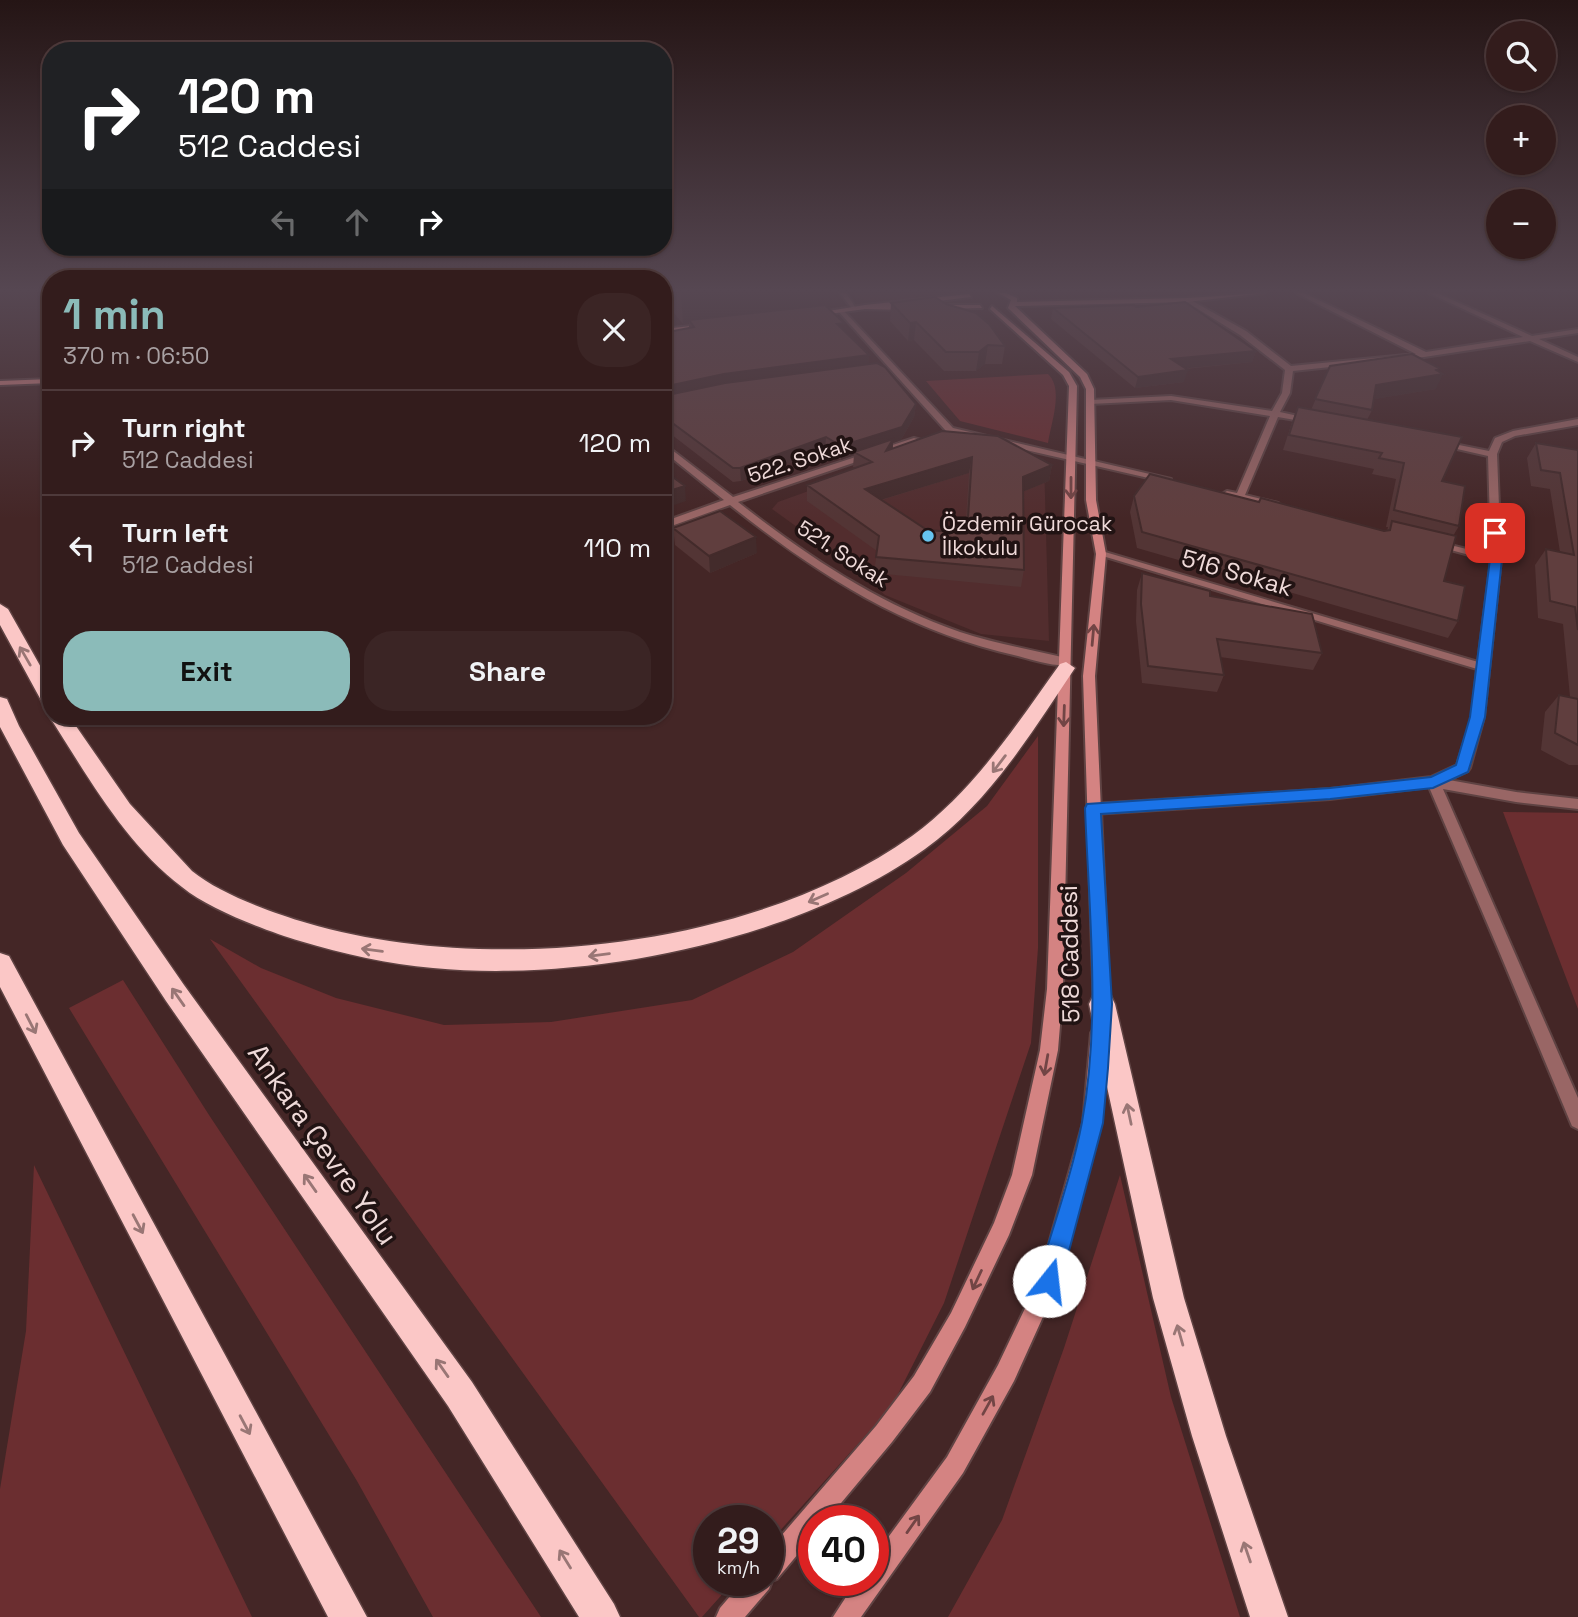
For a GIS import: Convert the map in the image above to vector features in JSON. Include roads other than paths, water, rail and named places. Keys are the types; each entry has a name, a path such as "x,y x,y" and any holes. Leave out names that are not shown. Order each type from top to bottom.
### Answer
{"highway":[{"path":"0,609 42,686"},
{"path":"65,725 105,787 147,840 192,883 241,911 350,947 507,962 640,950 731,928 792,909 881,866 935,830 989,777 1066,665"},
{"name":"Ankara Çevre Yolu","path":"0,703 9,726 71,839 175,993 460,1394 601,1617"},
{"path":"0,963 348,1617"},
{"path":"1102,1004 1122,1080 1157,1252 1210,1444 1269,1617"}],"street":[{"path":"882,370 892,368"},
{"path":"895,368 950,430"},
{"name":"518 Caddesi","path":"784,1552 884,1434 922,1384 958,1320 1002,1228 1022,1175 1049,1050 1055,989 1073,386 1057,368"},
{"name":"518 Caddesi","path":"889,1558 955,1465 1006,1373 1049,1281 1093,1123 1102,1004 1089,676 1101,554 1091,499 1090,389 1077,368"},
{"path":"1240,497 1286,393 1289,369 1294,368"},
{"path":"0,383 42,381"},
{"path":"1090,402 1171,398 1316,421"},
{"path":"1433,782 1463,768 1478,717 1496,559 1492,454 1498,440 1513,434 1578,422"},
{"path":"937,434 950,430 1173,481"},
{"name":"522. Sokak","path":"672,523 924,438"},
{"path":"1424,442 1492,454"},
{"name":"521. Sokak","path":"672,453 821,567 880,602 996,648 1066,665"},
{"path":"1213,490 1281,507"},
{"path":"1429,542 1496,559"},
{"name":"516 Sokak","path":"1101,554 1483,667"},
{"path":"1433,782 1495,919 1578,1120"},
{"path":"1093,808 1330,794 1433,782 1516,797 1578,804"},
{"path":"729,1617 747,1596"},
{"name":"518 Caddesi","path":"846,1617 861,1596"}],"place":[{"name":"Özdemir Gürocak İlkokulu","path":"928,536"}]}
